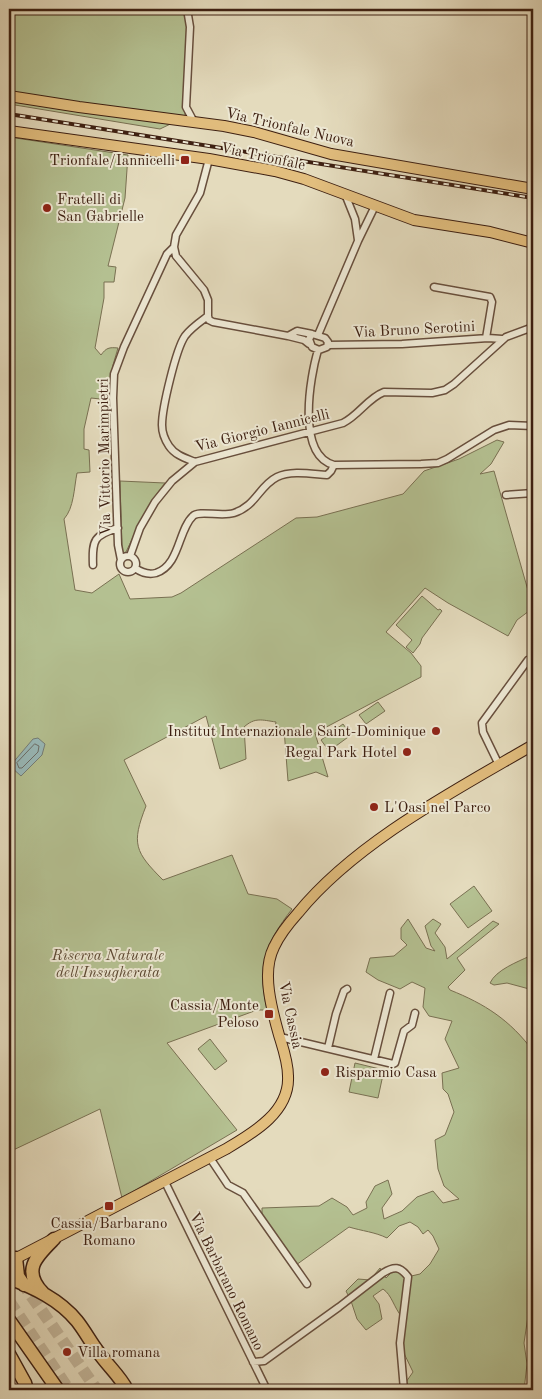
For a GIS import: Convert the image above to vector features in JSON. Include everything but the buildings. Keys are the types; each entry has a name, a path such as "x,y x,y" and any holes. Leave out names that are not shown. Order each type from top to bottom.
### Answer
{"highway":[{"path":"54,1239 34,1260 32,1268 37,1285 76,1320 127,1390"},
{"path":"12,1260 32,1268"},
{"path":"12,1260 18,1276 24,1285"},
{"path":"9,1278 44,1293"},
{"path":"9,1320 58,1390"},
{"path":"9,1354 27,1390"}],"main road":[{"name":"Via Trionfale Nuova","path":"9,96 254,132 331,154 533,189"},
{"name":"Via Trionfale","path":"9,131 208,159 276,171 304,179 422,222 490,232 533,243"},
{"name":"Via Cassia","path":"12,1260 210,1158 240,1141 274,1114 286,1093 288,1078 271,1002 268,966 276,942 294,917 322,885 362,852 419,813 533,745"}],"street":[{"path":"187,9 190,27 186,107 194,122"},
{"path":"169,119 181,113 186,107"},
{"path":"208,159 199,196 176,235 174,247 176,256 204,290 208,300 209,320 288,336 302,340 318,350"},
{"path":"345,194 358,226 358,241"},
{"path":"310,344 309,337 315,335 375,206"},
{"name":"Via Vittorio Marimpietri","path":"121,560 118,548 113,398 114,374 124,347 167,254 174,247"},
{"path":"434,287 490,297 492,302 486,338"},
{"name":"Via Giorgio Iannicelli","path":"208,316 189,331 181,343 162,425 165,438 172,450 180,456 195,462 347,421 381,393 395,391 432,393 445,390 502,339 513,333 533,327"},
{"path":"288,336 296,331 326,339 328,345 318,350"},
{"name":"Via Bruno Serotini","path":"328,345 402,344 486,338 502,339"},
{"path":"318,350 309,390 311,432 318,455 325,462 334,465 438,463 494,430 509,426 533,426"},
{"path":"130,556 143,523 155,502 172,481 195,462"},
{"path":"135,568 150,574 166,567 194,515 202,513 221,515 236,512 249,505 267,484 277,477 290,474 327,475 332,471 334,465"},
{"path":"506,495 533,492"},
{"path":"93,564 92,549 95,540 103,533 118,528"},
{"path":"125,556 130,556 136,560 135,568 131,571 126,571 120,565 121,560 125,556"},
{"path":"499,765 483,732 482,722 528,660"},
{"path":"328,1048 336,1014 344,991 347,989"},
{"path":"374,1059 390,993"},
{"path":"280,1037 393,1064 395,1063 404,1031 412,1025 415,1012"},
{"path":"210,1158 228,1185 242,1192 308,1284"},
{"name":"Via Barbarano Romano","path":"165,1182 267,1390"},
{"path":"254,1362 264,1361 383,1273 391,1268 396,1268 403,1270 408,1277 400,1343 404,1390"}],"green space":[{"path":"9,9 185,9 188,27 185,117 160,129 9,104"},
{"name":"Riserva Naturale dell'Insugherata","path":"9,137 128,155 125,198 108,266 116,267 114,282 104,282 104,298 95,348 101,355 108,348 118,348 113,365 110,400 91,398 84,429 84,449 89,450 90,472 77,473 72,504 64,519 75,590 92,593 119,574 130,599 172,597 296,518 317,517 403,494 424,471 459,459 497,440 504,442 491,464 480,474 494,471 533,608 517,620 508,636 425,588 386,632 411,653 421,666 421,677 315,733 328,777 316,772 288,781 284,729 275,727 276,722 263,720 255,720 244,727 246,759 220,769 206,716 124,760 146,806 138,830 138,847 146,862 163,880 232,855 248,894 277,899 292,909 275,933 263,968 267,1010 257,1010 167,1043 237,1130 122,1198 100,1109 9,1152"},
{"path":"120,481 165,483 148,508 125,554 123,554 122,550"},
{"path":"422,596 438,610 442,611 413,653 406,647 412,640 396,625"},
{"path":"378,702 385,711 366,724 359,715"},
{"path":"343,724 351,735 329,751 321,740"},
{"path":"474,886 492,911 468,928 450,904"},
{"path":"408,919 426,948 435,951 431,946 425,926 433,919 441,924 435,933 445,947 447,959 493,921 499,924 457,958 465,970 448,987 450,990 486,1007 496,1014 515,1030 533,1051 533,1300 529,1309 524,1343 527,1364 524,1390 409,1390 406,1382 413,1372 400,1345 402,1317 391,1298 383,1289 373,1296 379,1304 382,1319 366,1330 357,1319 346,1291 358,1279 370,1280 380,1268 386,1278 396,1268 407,1277 420,1274 430,1264 439,1249 428,1230 423,1234 418,1227 410,1222 399,1226 387,1238 349,1227 296,1265 262,1217 262,1208 319,1206 332,1198 347,1207 353,1215 367,1208 366,1202 375,1186 388,1180 392,1194 382,1208 384,1219 402,1211 417,1197 433,1191 443,1203 459,1199 444,1186 438,1169 435,1140 445,1135 454,1112 448,1094 443,1089 442,1073 459,1068 445,1039 452,1021 429,1016 423,1007 425,988 412,982 400,989 378,980 366,972 370,958 394,956 407,945 401,939 401,928"},
{"path":"530,956 533,957 533,990 507,983 494,985 490,983 502,970"},
{"path":"210,1039 227,1061 215,1070 198,1049"},
{"path":"355,1063 384,1070 378,1098 349,1092"}],"water":[{"path":"38,738 45,744 42,755 21,776 11,765 33,739"}],"tunnel":[{"path":"21,1281 97,1390"},
{"path":"9,1301 69,1390"}],"railway":[{"path":"9,114 533,198"}],"place":[{"name":"Trionfale/Iannicelli","path":"185,160"},
{"name":"Fratelli di San Gabrielle","path":"47,208"},
{"name":"Institut Internazionale Saint-Dominique","path":"436,731"},
{"name":"Regal Park Hotel","path":"407,752"},
{"name":"L'Oasi nel Parco","path":"374,807"},
{"name":"Cassia/Monte Peloso","path":"269,1014"},
{"name":"Risparmio Casa","path":"325,1072"},
{"name":"Cassia/Barbarano Romano","path":"109,1206"},
{"name":"Villa romana","path":"67,1352"}]}
